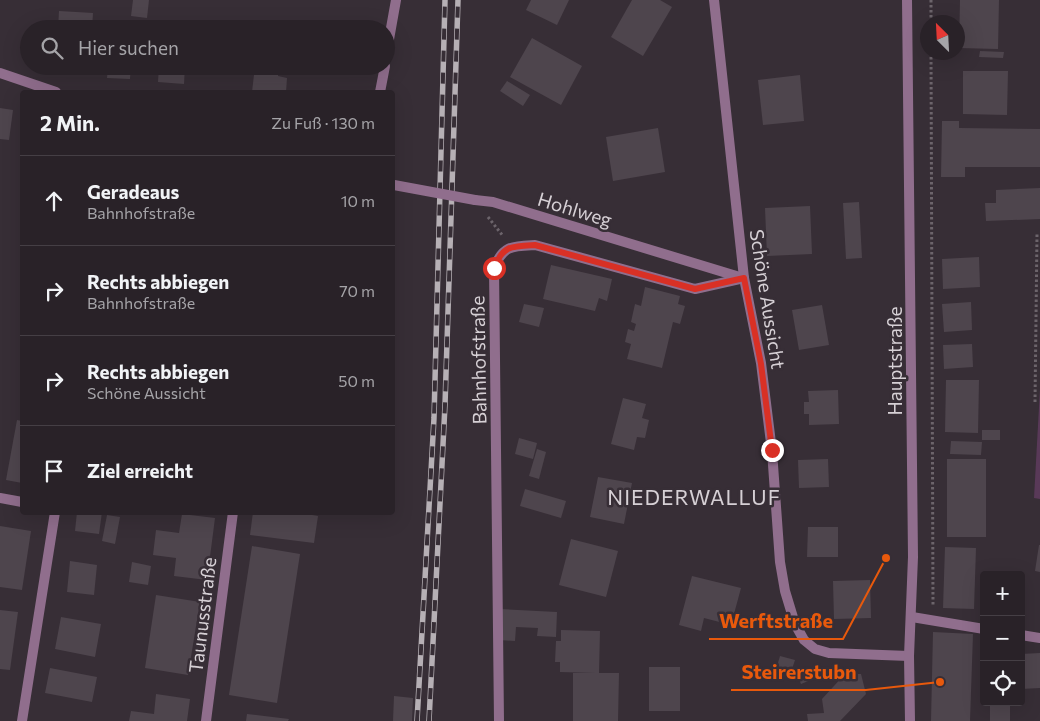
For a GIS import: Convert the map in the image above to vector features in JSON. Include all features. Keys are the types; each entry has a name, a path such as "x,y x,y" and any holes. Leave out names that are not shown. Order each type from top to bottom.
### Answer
{"street":[{"path":"392,20 396,0"},
{"name":"Schöne Aussicht","path":"714,0 744,278 761,364 772,450 780,562 785,591 795,624 804,640 815,649 830,653 909,656"},
{"name":"Hauptstraße","path":"907,0 913,548 912,617 909,656 910,721"},
{"path":"0,73 50,90"},
{"path":"380,90 383,75"},
{"name":"Hohlweg","path":"395,184 493,202 744,278"},
{"path":"511,246 535,245 695,289 744,278"},
{"name":"Bahnhofstraße","path":"499,721 494,268 500,255 511,246"},
{"path":"0,498 20,502"},
{"path":"22,721 56,515"},
{"name":"Taunusstraße","path":"206,721 233,515"},
{"path":"912,617 980,628"},
{"path":"1025,636 1040,638"}],"path":[{"path":"931,0 931,15"},
{"path":"912,617 933,614 931,60"},
{"path":"475,200 511,246"},
{"path":"1035,402 1037,234"}],"shaded area":[{"path":"1040,389 1040,499 1034,498"}],"building":[{"path":"133,0 149,0 147,18 131,16"},
{"path":"531,0 569,0 557,25 526,10"},
{"path":"632,0 660,0 672,7 643,56 611,37"},
{"path":"960,0 999,0 998,49 965,48 965,15 960,15"},
{"path":"59,11 93,13 93,20 58,20"},
{"path":"532,38 582,66 561,105 510,77"},
{"path":"980,51 1004,52 1003,58 979,57"},
{"path":"963,71 1008,71 1007,115 963,114"},
{"path":"107,75 130,75 130,79 107,78"},
{"path":"158,75 184,75 184,84 158,82"},
{"path":"254,75 278,75 287,78 286,90 252,90"},
{"path":"800,75 804,121 763,125 758,80"},
{"path":"507,81 530,95 523,106 500,91"},
{"path":"0,108 13,110 9,140 0,139"},
{"path":"942,121 959,121 959,128 1040,129 1040,167 965,167 965,177 941,177"},
{"path":"658,128 665,172 613,181 606,137"},
{"path":"1040,188 1040,219 986,221 985,203 996,203 996,190"},
{"path":"859,202 862,258 846,259 843,203"},
{"path":"810,206 812,254 767,256 765,208"},
{"path":"979,257 980,287 943,289 942,259"},
{"path":"551,265 612,279 607,301 599,298 595,311 543,299"},
{"path":"645,287 680,296 678,304 685,306 680,324 673,322 662,368 627,359 631,344 625,342 628,329 634,331 636,324 631,322 635,304 641,306"},
{"path":"971,302 972,330 944,332 942,304"},
{"path":"524,304 544,308 539,327 519,322"},
{"path":"822,305 829,345 799,350 792,310"},
{"path":"972,344 973,367 944,369 943,345"},
{"path":"946,380 979,380 978,433 945,432"},
{"path":"838,390 839,424 809,425 809,414 804,414 804,402 809,402 808,391"},
{"path":"623,398 646,404 642,418 649,420 645,438 637,437 634,450 611,444"},
{"path":"17,420 20,421 20,483 6,480"},
{"path":"982,430 1000,430 1000,440 982,440"},
{"path":"519,438 537,443 533,459 515,454"},
{"path":"951,441 982,442 981,455 950,454"},
{"path":"537,449 546,452 539,479 529,476"},
{"path":"828,459 829,487 799,488 798,460"},
{"path":"947,459 986,459 986,537 947,537"},
{"path":"598,477 632,483 624,524 590,517"},
{"path":"525,489 566,501 561,518 520,506"},
{"path":"77,515 102,515 99,534 75,531"},
{"path":"107,515 120,517 115,544 102,541"},
{"path":"182,515 215,518 207,580 174,576 176,558 153,555 156,530 179,533"},
{"path":"253,515 318,516 314,543 250,535"},
{"path":"0,526 31,531 22,590 0,587"},
{"path":"808,527 838,527 838,557 807,557"},
{"path":"571,539 618,551 606,597 559,585"},
{"path":"1040,545 1040,572 1035,571"},
{"path":"252,546 300,554 277,703 229,695"},
{"path":"945,547 976,548 974,609 943,608"},
{"path":"70,561 97,565 94,595 67,592"},
{"path":"132,562 151,566 148,585 129,582"},
{"path":"692,576 741,588 731,625 704,618 701,631 679,625"},
{"path":"870,580 871,618 834,619 833,581"},
{"path":"156,595 200,602 188,675 145,668"},
{"path":"500,609 557,612 556,637 537,636 538,628 516,627 515,641 499,640"},
{"path":"0,610 18,612 10,670 0,669"},
{"path":"61,617 101,624 95,657 55,649"},
{"path":"561,630 600,631 599,673 619,673 618,721 573,721 573,673 595,673 560,672 560,662 555,662 556,641 561,641"},
{"path":"933,632 973,634 970,721 931,721"},
{"path":"1040,653 1040,688 1025,689 1025,654"},
{"path":"780,656 795,660 789,678 775,673"},
{"path":"649,667 680,667 680,711 649,711"},
{"path":"50,668 97,677 92,702 45,693"},
{"path":"806,668 811,680 801,684 796,672"},
{"path":"845,674 861,674 866,694 840,721 808,721 807,714 824,713 822,699"},
{"path":"156,694 190,699 187,721 129,721 131,711 154,714"},
{"path":"394,696 413,698 412,721 393,721"},
{"path":"990,706 1010,706 1010,721 990,721"},
{"path":"247,714 289,719 288,721 246,721"}],"railway":[{"path":"417,721 434,418 445,0"},
{"path":"429,721 445,405 458,0"}],"place":[{"name":"Werftstraße","path":"886,558"},
{"name":"Steirerstubn","path":"940,682"}],"district":[{"name":"NIEDERWALLUF","path":"694,496"}],"route":[{"path":"494,268 500,255 511,246 535,245 695,289 744,278 761,364 772,450"}]}
